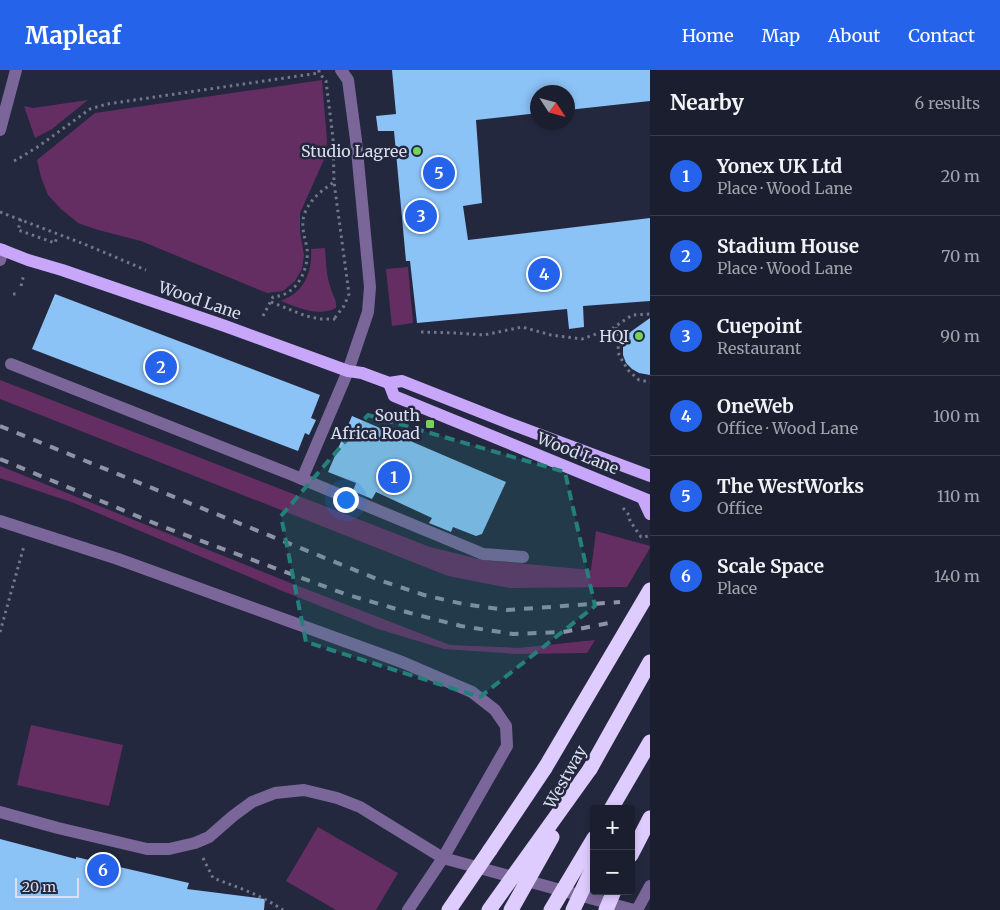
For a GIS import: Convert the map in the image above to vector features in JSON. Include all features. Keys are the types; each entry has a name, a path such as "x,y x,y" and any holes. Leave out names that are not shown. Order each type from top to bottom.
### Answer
{"highway":[{"path":"450,910 545,768 650,590"},
{"name":"Westway","path":"511,910 650,662"},
{"path":"613,805 648,745"},
{"path":"621,805 648,745"},
{"path":"490,910 590,769"},
{"path":"634,850 650,818"},
{"path":"551,910 590,845"},
{"path":"574,910 590,874"},
{"path":"606,910 612,895"}],"main road":[{"name":"Wood Lane","path":"1,253 62,270 348,370 389,383 402,381 650,476"},
{"name":"Wood Lane","path":"389,383 394,396 602,480 646,500"},
{"path":"646,500 650,514"}],"street":[{"path":"0,130 16,70"},
{"path":"302,479 348,370 368,312 370,287 356,140 348,80 341,70"},
{"path":"11,364 302,479 483,554 523,557"},
{"path":"0,521 118,559 402,662 472,692 494,710 506,726 507,746 443,858 408,910"},
{"path":"0,812 147,849 169,849 195,843 209,837 252,802 275,793 304,790 336,798 360,807 443,858 635,910 650,886"}],"path":[{"path":"14,160 39,146 90,109 106,104 319,71 326,81 333,138 334,182 349,294 336,321 306,316 271,302"},
{"path":"263,316 273,297 285,294 297,284 305,270 308,259 304,219 309,205 320,192 334,182"},
{"name":"Wood Lane","path":"0,212 146,270"},
{"path":"21,219 18,230 55,243 57,237"},
{"path":"33,241 34,236"},
{"path":"21,286 23,279"},
{"path":"421,332 484,335 522,328 551,335 582,339 616,327 632,315 650,314"},
{"path":"616,327 619,355 628,370 639,380 650,382"},
{"path":"629,515 630,521 641,538 650,536"},
{"path":"0,632 28,530"},
{"path":"195,843 213,878 258,896 283,910"}],"highlighted area":[{"path":"368,415 565,472 595,606 480,697 306,642 281,516"}],"shaded area":[{"path":"322,80 327,141 326,155 300,213 300,232 304,255 302,269 295,281 283,291 267,293 141,241 78,223 48,195 41,177 37,160 95,113"},
{"path":"88,100 52,129 35,138 24,106 33,108"},
{"path":"325,248 328,279 336,308 329,311 315,312 281,301 294,294 304,283 310,267 311,249"},
{"path":"408,267 413,323 392,326 386,269"},
{"path":"0,380 430,547 483,560 591,570 596,531 650,546 650,548 627,587 509,588 448,576 0,399"},
{"path":"0,466 450,645 519,648 595,640 587,653 516,654 444,649 378,629 74,503 0,478"},
{"path":"31,725 123,745 109,806 17,785"},
{"path":"318,827 398,873 376,910 336,910 286,881"}],"building":[{"path":"392,70 650,70 650,101 575,109 575,85 530,85 530,114 476,120 482,203 463,206 468,240 650,218 650,301 583,306 584,327 569,329 567,309 417,323 410,261 406,261 394,131 378,131 376,116 396,114"},
{"path":"55,294 320,395 311,418 316,420 309,435 305,433 298,451 32,349"},
{"name":"HQI","path":"650,318 650,375 639,373 626,363 623,347 629,333"},
{"path":"352,416 506,482 482,534 476,536 453,527 451,532 429,523 432,518 376,492 372,499 353,491 356,483 328,472"},
{"path":"0,839 76,859 76,857 189,883 187,889 265,899 264,910 0,910"}],"railway":[{"path":"0,426 382,581 424,595 463,604 507,610 620,602"},
{"path":"0,459 161,526 345,594 410,613 461,626 513,634 563,632 609,623"}],"place":[{"name":"Studio Lagree","path":"417,151"},
{"name":"The WestWorks","path":"439,173"},
{"name":"Cuepoint","path":"421,216"},
{"name":"OneWeb","path":"544,274"},
{"name":"HQI","path":"639,336"},
{"name":"Stadium House","path":"161,367"},
{"name":"South Africa Road","path":"430,424"},
{"name":"Yonex UK Ltd","path":"394,477"},
{"name":"Scale Space","path":"103,870"}]}
